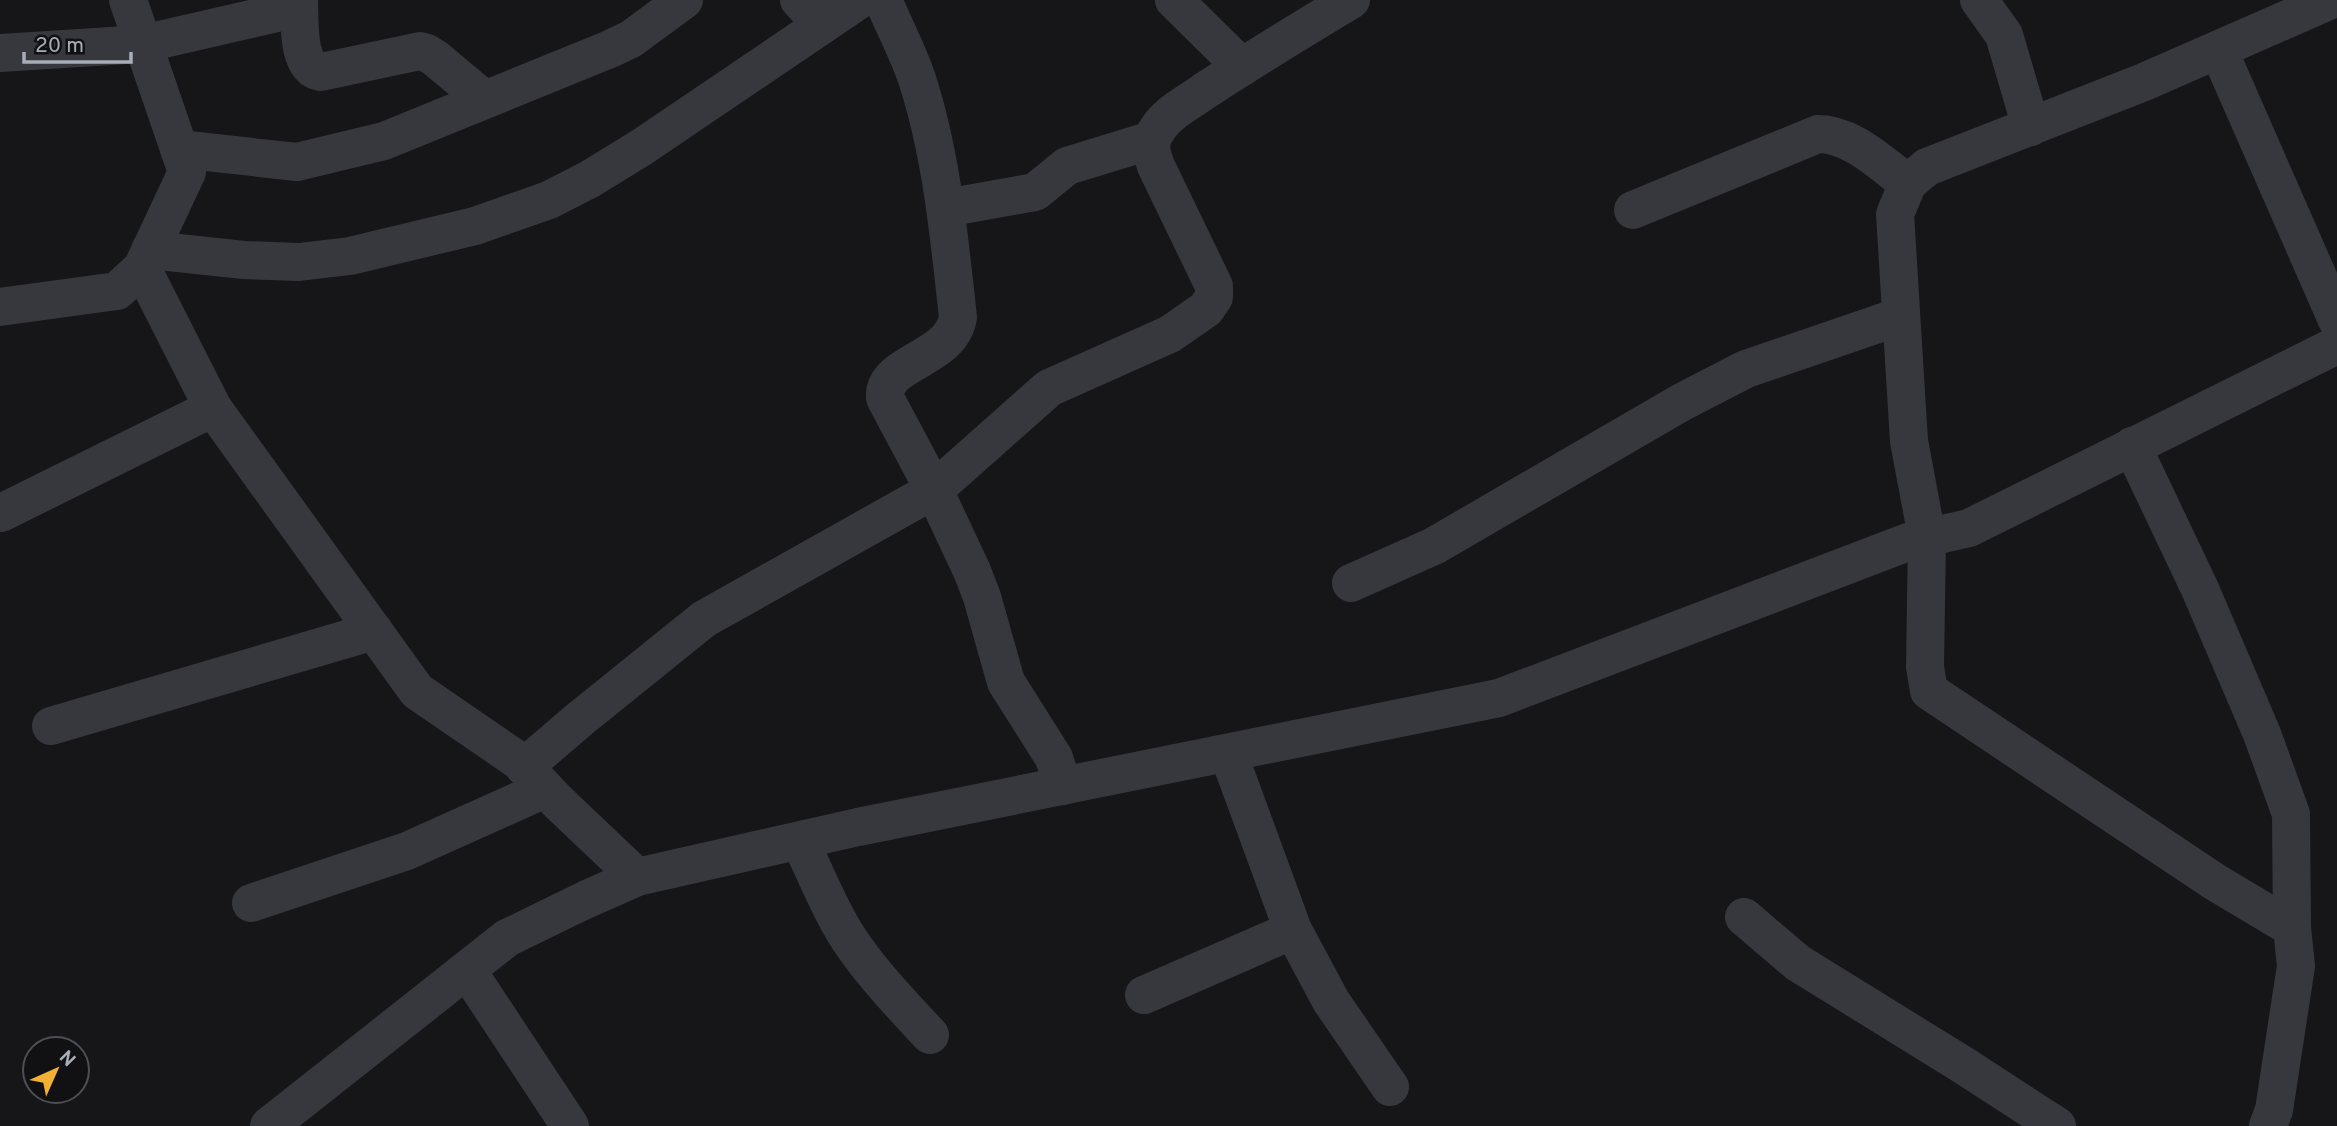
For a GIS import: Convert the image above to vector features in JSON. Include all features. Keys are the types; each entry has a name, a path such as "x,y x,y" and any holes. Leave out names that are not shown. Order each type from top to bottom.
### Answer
{"street":[{"path":"2,301 117,291 146,259 187,172 128,0"},
{"path":"179,149 297,162 384,141 631,39 684,0"},
{"path":"146,259 299,262 350,256 475,226 549,200 590,179 811,13 859,0"},
{"path":"883,0 916,78 931,130 946,208 958,317 956,327 944,344 892,377 885,388 886,398 934,490 975,579 1006,682 1049,749 1063,786"},
{"path":"1174,0 1242,66"},
{"path":"251,903 407,851 535,778 704,619 934,490 1049,388 1170,334 1206,309 1211,303 1214,286 1156,166 1150,151 1152,140 1164,121 1242,66 1351,0"},
{"path":"1979,0 2004,35 2031,127"},
{"path":"2292,928 2215,882 1929,691 1925,667 1927,537 1909,441 1895,214 1908,183 1927,167 2219,51 2323,2"},
{"path":"0,53 142,44 299,4 302,47 306,63 312,70 321,72 420,51 435,58 484,99"},
{"path":"2219,51 2337,320"},
{"path":"1633,210 1818,134 1838,136 1852,143 1908,183"},
{"path":"946,208 1028,194 1040,189 1068,166 1152,140"},
{"path":"146,259 213,408 417,691 519,761 637,877"},
{"path":"1351,583 1434,546 1682,402 1746,369 1902,316"},
{"path":"269,1126 507,938 637,877 1063,786 1499,698 1908,542 1969,528 2337,345"},
{"path":"1,513 213,408"},
{"path":"2132,446 2200,589 2262,734 2291,814 2292,928 2296,966 2274,1110 2267,1126"},
{"path":"51,726 374,631"},
{"path":"1228,753 1293,930 1331,1001 1390,1087"},
{"path":"800,841 853,946 930,1035"},
{"path":"1744,917 1798,963 2057,1126"},
{"path":"1144,995 1293,930"},
{"path":"467,970 570,1126"}]}
